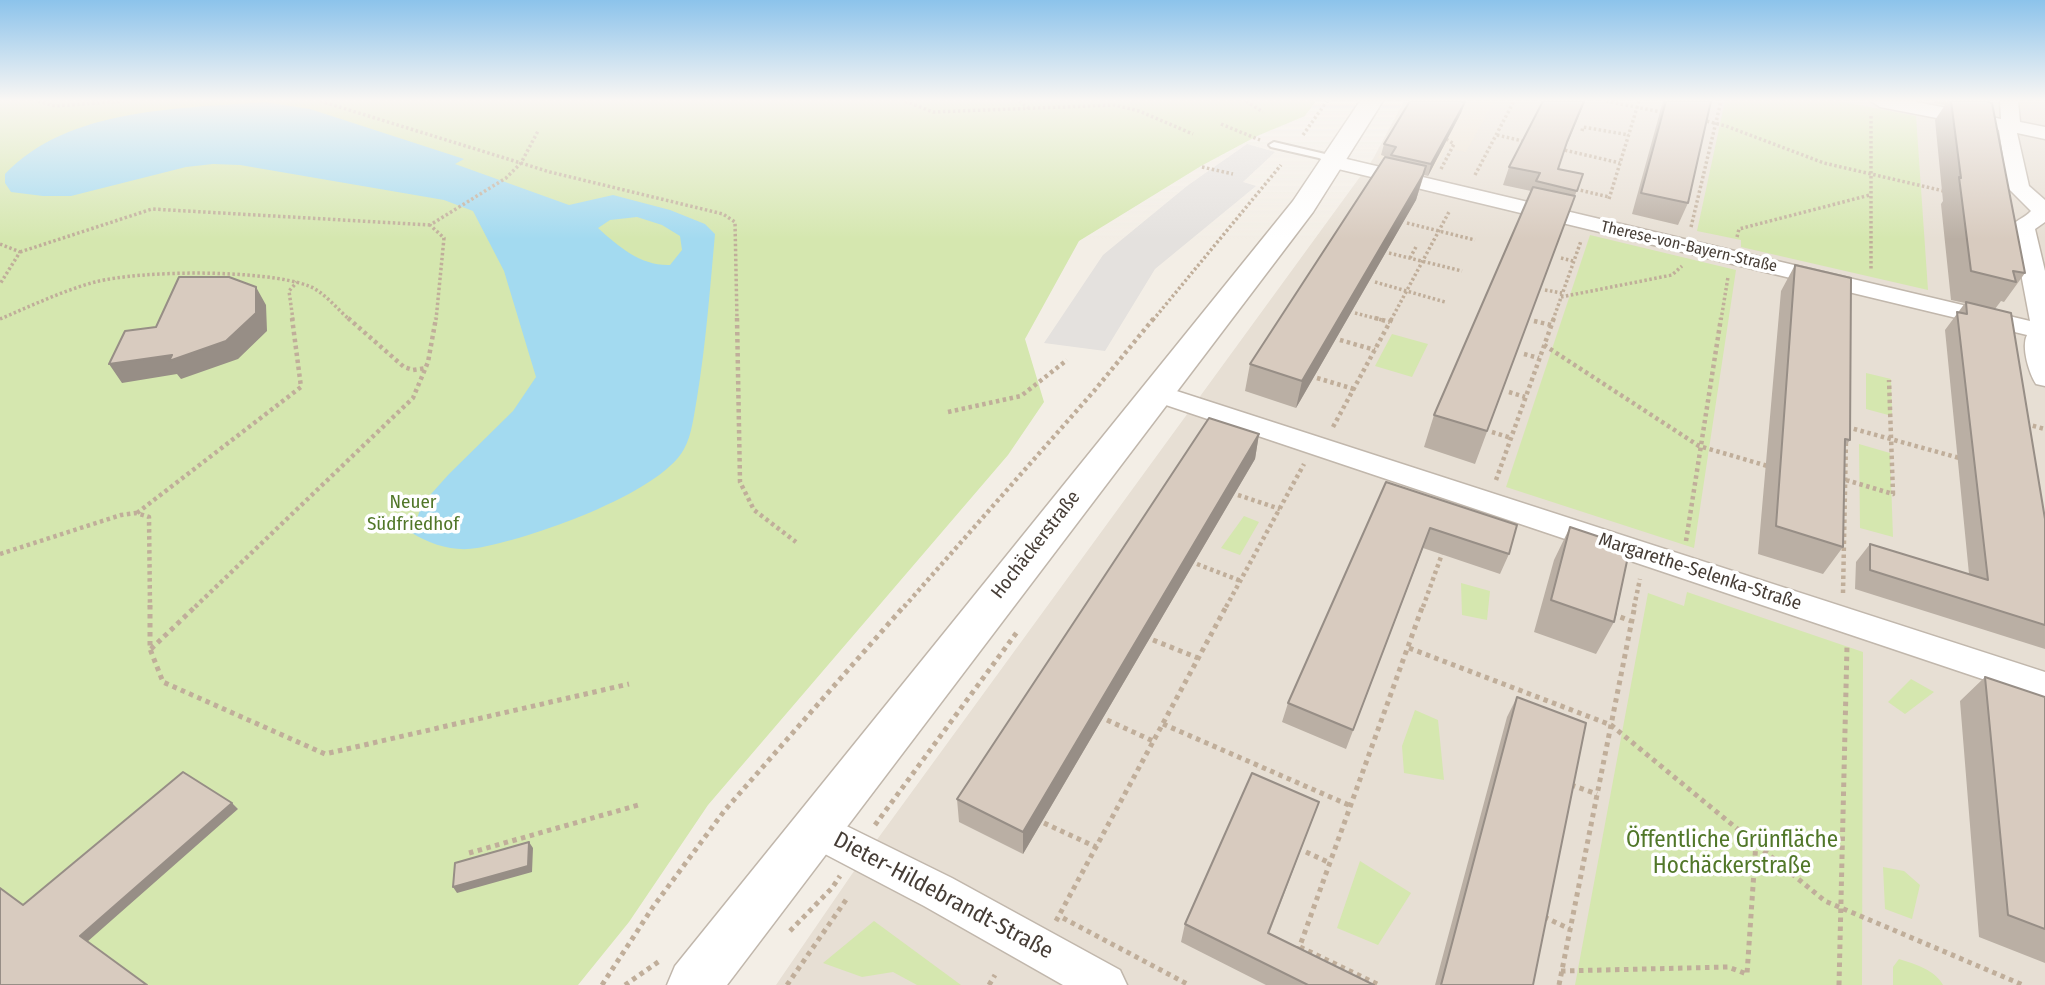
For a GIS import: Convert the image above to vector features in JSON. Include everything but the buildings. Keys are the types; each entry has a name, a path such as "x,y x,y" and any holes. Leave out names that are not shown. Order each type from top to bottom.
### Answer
{"street":[{"name":"Hochäckerstraße","path":"694,985 1297,213 1344,147"},
{"path":"2010,147 2019,188 2035,201 2042,211 2033,223 2023,226 2043,314 2043,332 2037,341 2045,378"},
{"name":"Therese-von-Bayern-Straße","path":"1334,162 1591,224 1685,256 1732,257 2043,332"},
{"name":"Margarethe-Selenka-Straße","path":"1155,392 2045,686"},
{"name":"Dieter-Hildebrandt-Straße","path":"816,829 859,849 1105,985"}],"lane":[{"path":"1283,147 1322,156 1334,162"}],"path":[{"path":"468,147 723,214 735,222 740,482 747,503 772,527 796,542"},
{"path":"0,244 20,252 152,209 430,225 506,178 521,163 530,147"},
{"path":"1040,948 1311,451 1334,426 1422,261 1489,147"},
{"path":"1558,186 1609,198 1625,147"},
{"path":"1545,289 1562,295 1677,273 1685,256 1711,147"},
{"path":"1780,147 1871,176 1952,193"},
{"path":"1872,278 1870,195 1873,147"},
{"path":"602,985 653,907 725,810 1101,383 1293,149"},
{"path":"1558,149 1620,163"},
{"path":"1202,167 1233,174"},
{"path":"1739,229 1870,195"},
{"path":"1407,223 1475,240"},
{"path":"1488,502 1584,231 1591,224"},
{"path":"150,649 400,414 423,383 436,310 444,238 430,225"},
{"path":"1410,258 1417,245"},
{"path":"0,284 20,252"},
{"path":"1390,253 1462,271"},
{"path":"1681,566 1732,257"},
{"path":"1561,258 1574,261"},
{"path":"0,319 104,280 138,275 251,277 298,282 311,286 404,367 413,370 426,368"},
{"path":"136,513 301,387 289,291 298,282"},
{"path":"1375,282 1446,302"},
{"path":"1355,313 1390,322"},
{"path":"1534,321 1551,325"},
{"path":"1340,340 1375,350"},
{"path":"1544,345 1699,446 1779,469"},
{"path":"1524,354 1539,358"},
{"path":"948,412 1021,396 1036,386 1056,365 1067,360"},
{"path":"1317,378 1354,389"},
{"path":"1845,480 1894,494 1889,380"},
{"path":"1509,393 1525,397"},
{"path":"2024,412 2027,438"},
{"path":"1839,985 1847,643 1843,620 1847,414"},
{"path":"2025,424 2045,429"},
{"path":"1847,427 1969,461"},
{"path":"1492,432 1511,438"},
{"path":"1832,485 1846,489"},
{"path":"1238,495 1280,509"},
{"path":"0,554 121,515 136,513 149,517 150,649 163,682 325,754 629,684"},
{"path":"1287,952 1296,956 1300,947 1442,554"},
{"path":"1559,985 1644,554"},
{"path":"1197,564 1241,581"},
{"path":"1607,613 1631,621"},
{"path":"1153,640 1198,659"},
{"path":"1409,648 1611,725 1625,733 1825,901 2023,985"},
{"path":"1107,720 1153,741"},
{"path":"1163,723 1351,806"},
{"path":"1571,785 1597,794"},
{"path":"877,822 897,794"},
{"path":"469,853 642,804"},
{"path":"1044,823 1096,847"},
{"path":"1562,971 1728,967 1746,974 1756,842"},
{"path":"1306,852 1330,863"},
{"path":"781,940 832,888"},
{"path":"787,985 848,897"},
{"path":"1544,918 1570,929"},
{"path":"1300,947 1379,985"},
{"path":"989,985 995,975"}],"shaded area":[{"path":"1243,147 1257,147 1275,152 1243,182 1256,186 1155,269 1105,351 1044,343 1103,255 1187,186"},
{"path":"1379,147 2045,147 2045,985 776,985 852,874"},
{"path":"1384,147 1469,147 1466,152 1447,148 1433,170 1377,158"}],"green space":[{"name":"Neuer Südfriedhof","path":"0,147 1237,147 1079,241 1025,339 1044,402 1008,455 708,805 629,922 578,985 0,985"},
{"path":"1715,147 1918,147 1928,290 1741,247 1741,240 1697,231"},
{"path":"1590,235 1736,270 1694,548 1506,487"},
{"path":"1392,334 1428,344 1412,377 1375,366"},
{"path":"1866,373 1891,379 1892,416 1866,409"},
{"path":"1859,444 1890,453 1893,537 1860,528"},
{"path":"1244,516 1259,522 1240,555 1221,548"},
{"path":"1461,583 1490,591 1487,620 1462,615"},
{"name":"Öffentliche Grünfläche Hochäckerstraße","path":"1687,592 1863,652 1862,985 1575,985 1648,593 1684,606"},
{"path":"1911,679 1934,692 1905,714 1888,702"},
{"path":"1415,710 1438,720 1444,780 1404,773 1402,746"},
{"path":"1360,861 1411,893 1378,945 1337,928"},
{"path":"1883,867 1904,871 1920,885 1912,919 1885,909"},
{"path":"874,921 961,985 917,985 893,972 862,977 823,963"},
{"path":"1899,959 1930,972 1943,985 1893,985 1893,967"}],"water":[{"path":"40,147 427,147 464,159 455,164 569,205 613,195 670,210 705,224 715,234 703,357 687,443 670,466 649,482 621,498 558,525 469,549 452,548 427,541 412,533 422,504 513,411 536,377 504,271 473,211 444,200 240,165 186,167 71,196 11,192 5,183 5,174","holes":["637,217 662,225 680,236 682,250 670,265 659,264 640,259 598,228 610,220"]}]}
